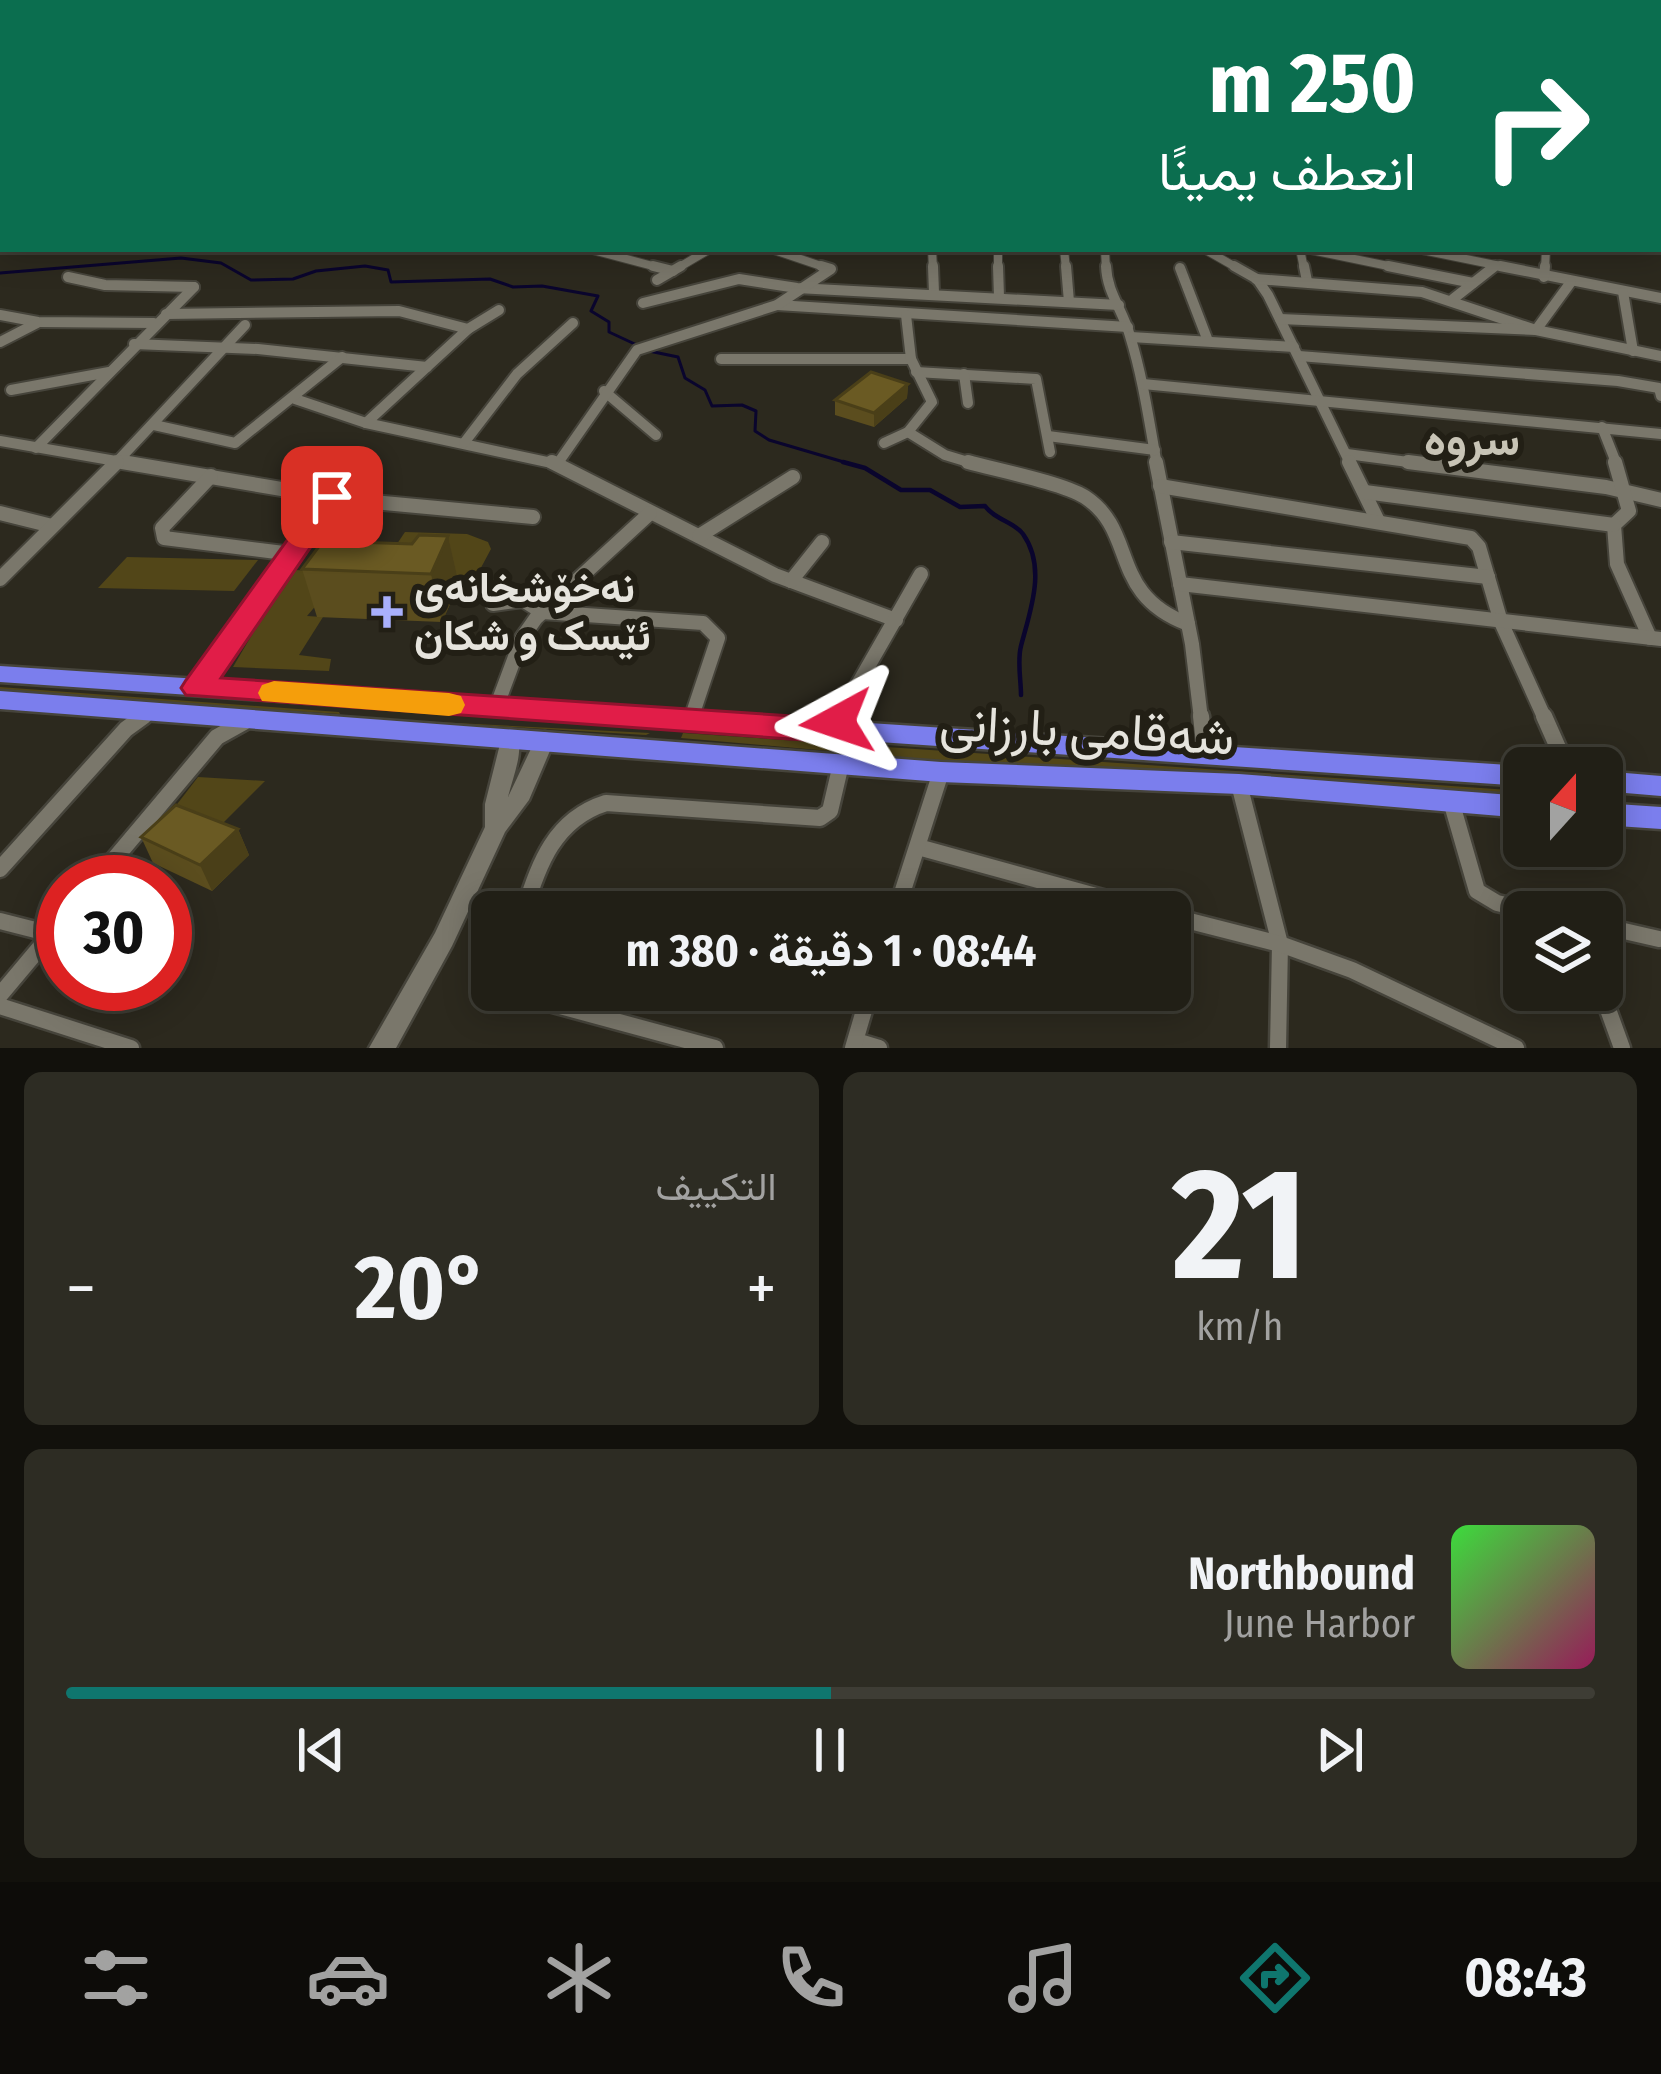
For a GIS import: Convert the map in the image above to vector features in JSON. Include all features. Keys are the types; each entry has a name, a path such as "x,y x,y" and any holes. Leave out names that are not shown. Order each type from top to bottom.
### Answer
{"highway":[{"name":"شەقامی بارزانی","path":"0,674 1503,774"},
{"path":"356,728 372,699"},
{"name":"شەقامی بارزانی","path":"0,700 941,772 1239,784 1503,805"},
{"path":"662,750 679,720"},
{"path":"1623,783 1661,786"},
{"path":"1623,815 1661,818"}],"main road":[{"path":"496,827 492,807 512,757 510,737"},
{"path":"382,1048 444,939 496,827 518,800 545,739"}],"street":[{"path":"601,252 674,271"},
{"path":"657,280 705,252"},
{"path":"777,305 797,287 831,269 780,252"},
{"path":"932,252 934,293"},
{"path":"998,252 998,297"},
{"path":"1064,252 1069,302"},
{"path":"1105,252 1107,287 1130,332 1143,384 1188,624 1205,753"},
{"path":"1209,252 1256,279 1396,289 1453,299 1535,330 1661,356"},
{"path":"1303,252 1307,281"},
{"path":"1322,252 1473,283"},
{"path":"1544,277 1546,252"},
{"path":"1456,254 1571,283 1661,298"},
{"path":"1390,263 1396,289"},
{"path":"1453,299 1495,266"},
{"path":"1180,268 1208,341"},
{"path":"36,448 194,287 105,285 68,278"},
{"path":"643,303 739,279 797,287 1119,305"},
{"path":"1256,279 1297,351 1378,521"},
{"path":"1535,330 1571,283"},
{"path":"1623,292 1633,351"},
{"path":"558,463 637,350 777,305 1130,332 1618,381 1659,388 1661,396"},
{"path":"166,314 398,310 468,329"},
{"path":"366,423 468,329 500,310"},
{"path":"0,315 38,322 155,323"},
{"path":"884,443 908,432 932,402 911,359 906,315"},
{"path":"1280,319 1535,330"},
{"path":"0,342 38,322"},
{"path":"464,443 517,374 573,323"},
{"path":"0,578 154,425 244,325"},
{"path":"134,344 229,347 427,367"},
{"path":"154,425 235,443 342,358"},
{"path":"721,359 911,359"},
{"path":"10,390 62,377 112,372"},
{"path":"916,372 1036,379 1050,452"},
{"path":"964,374 968,403"},
{"path":"1143,384 1661,434"},
{"path":"604,391 656,435"},
{"path":"295,399 366,423 558,463 790,581 896,620"},
{"path":"1602,427 1627,492 1629,511 1614,525 1611,538 1631,601 1656,638"},
{"path":"908,432 945,455 1084,496 1097,506 1137,593 1162,618 1188,624"},
{"path":"1048,436 1156,450"},
{"path":"0,441 332,497 533,517"},
{"path":"1347,454 1661,500"},
{"path":"211,476 162,528 164,538 292,554"},
{"path":"698,536 793,477"},
{"path":"1160,486 1471,538 1479,547 1501,622 1558,747"},
{"path":"1366,492 1614,525"},
{"path":"197,688 332,497"},
{"path":"0,512 52,526"},
{"path":"496,708 522,638 542,612 650,513"},
{"path":"790,581 822,542"},
{"path":"1172,542 1488,578"},
{"path":"832,730 921,574"},
{"path":"1180,584 1656,638"},
{"path":"493,604 523,600 542,612 703,623 718,638 679,720"},
{"path":"0,869 126,729 150,712"},
{"path":"118,855 217,737 251,718"},
{"path":"533,891 552,844 571,817 586,807 606,803 820,818 830,811 841,764"},
{"path":"903,891 941,772"},
{"path":"1239,784 1280,944 1278,1048"},
{"path":"1450,801 1477,891 1503,904"},
{"path":"918,847 1078,891"},
{"path":"0,921 36,925"},
{"path":"1191,921 1280,944 1352,970 1516,1048"},
{"path":"1623,931 1659,939"},
{"path":"0,994 36,952"},
{"path":"0,1006 130,1048"},
{"path":"578,1011 715,1048"},
{"path":"864,1011 854,1044 879,1048"},
{"path":"1609,1011 1622,1048"}],"shaded area":[{"path":"405,532 467,534 488,542 491,549 476,577 431,577 330,589 307,616 323,617 299,655 331,659 329,671 233,667 290,570 378,572"},
{"path":"127,557 258,560 234,591 98,588"},
{"path":"0,687 339,712 340,714 0,693"},
{"path":"378,719 650,733 646,735"},
{"path":"683,733 1503,790 1503,797 932,760 681,738"},
{"path":"198,777 265,781 223,823 171,812"}],"building":[{"path":"871,372 908,384 874,413 835,400"},
{"path":"419,535 448,536 431,574 302,569 323,541 412,544"},
{"path":"176,805 238,829 200,865 192,861 192,855 179,855 141,837"}],"waterway":[{"path":"0,273 181,258 221,263 251,280 293,279 316,271 365,266 388,270 391,282 490,279 513,287 542,286 598,296 591,311 609,322 609,332 639,346"},
{"path":"649,351 678,357 685,378 705,390 712,406 742,405 756,411 755,431 769,440 854,465"},
{"path":"843,462 854,465"},
{"path":"854,465 901,490 930,490 960,507 985,506 1023,534 1035,575 1020,652 1021,695"}],"slow traffic":[{"path":"274,693 449,705"}],"place":[{"name":"نەخۆشخانەی ئێسک و شکان","path":"387,612"}],"district":[{"name":"سروە","path":"1472,440"}],"route":[{"path":"332,497 197,688 832,730 837,722"}]}
